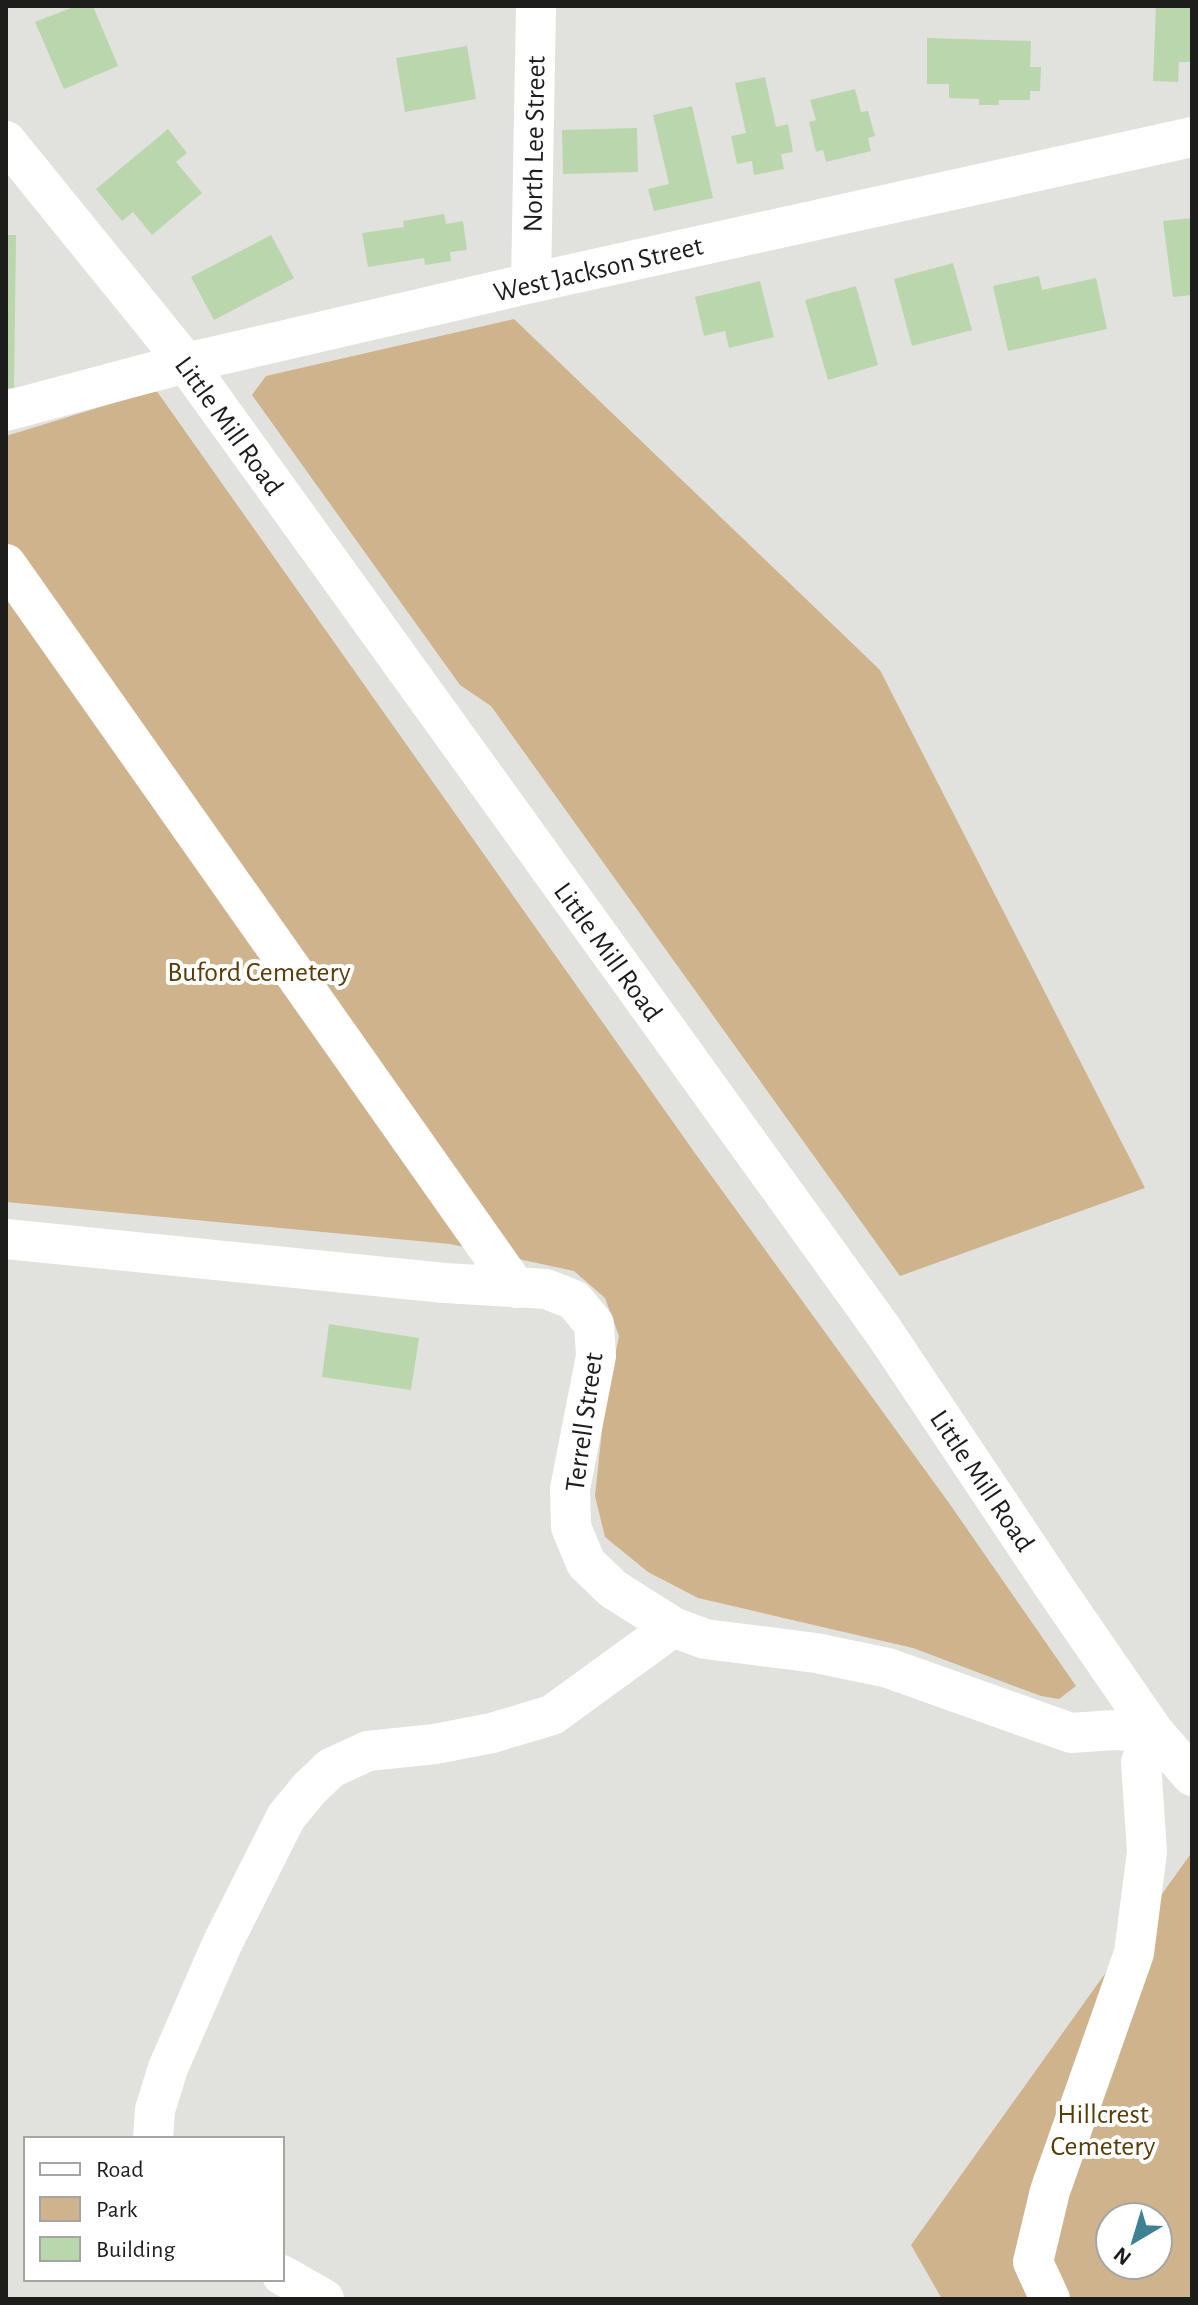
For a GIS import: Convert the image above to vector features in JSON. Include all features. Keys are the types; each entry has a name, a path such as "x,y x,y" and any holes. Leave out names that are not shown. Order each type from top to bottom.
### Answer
{"street":[{"name":"North Lee Street","path":"531,283 536,6"},
{"name":"West Jackson Street","path":"6,411 186,363 531,283 1192,137"},
{"name":"Little Mill Road","path":"6,141 186,363 884,1332 1154,1732 1192,1776"},
{"path":"6,564 516,1288"},
{"name":"Terrell Street","path":"6,1239 445,1283 546,1289 574,1300 594,1324 596,1356 570,1489 571,1527 586,1563 613,1589 673,1627 705,1639 816,1653 888,1668 1071,1733 1114,1730 1154,1732"},
{"path":"153,2137 155,2110 168,2068 222,1944 286,1817 309,1789 331,1768 368,1751 435,1744 492,1733 552,1715 673,1627"},
{"path":"1050,2299 1033,2262 1050,2191 1134,1953 1147,1852 1141,1762 1154,1732"},
{"path":"284,2276 324,2299"}],"green space":[{"path":"514,319 880,670 1145,1188 900,1276 491,706 460,685 252,395 266,376"},
{"name":"Buford Cemetery","path":"156,390 1076,1686 1059,1699 1041,1696 913,1648 698,1598 648,1572 605,1537 595,1496 604,1411 619,1336 605,1298 574,1271 450,1244 6,1202 6,436"},
{"name":"Hillcrest Cemetery","path":"1192,1852 1192,2299 942,2299 911,2245"}],"building":[{"path":"76,6 93,6 118,66 64,89 35,22"},
{"path":"1156,6 1192,6 1192,62 1179,62 1178,82 1153,81"},
{"path":"927,38 1031,41 1030,67 1041,67 1040,91 1030,91 1030,100 999,100 999,105 979,105 979,99 949,98 949,84 927,84"},
{"path":"467,46 476,99 405,112 396,58"},
{"path":"765,77 776,127 788,124 793,152 781,154 784,169 754,175 752,161 737,164 731,136 746,133 735,83"},
{"path":"855,89 861,112 868,111 875,136 868,138 871,151 826,162 823,150 816,152 809,122 816,120 810,100"},
{"path":"692,106 713,198 654,211 648,189 669,184 653,115"},
{"path":"637,128 638,172 563,174 562,130"},
{"path":"168,129 187,153 176,162 202,193 152,235 133,212 122,221 96,189"},
{"path":"444,214 446,224 463,221 467,250 450,252 451,261 425,265 424,258 368,267 362,233 404,227 403,221"},
{"path":"1192,218 1192,295 1173,297 1163,221"},
{"path":"6,235 16,235 14,388 6,388"},
{"path":"271,235 294,278 214,320 191,277"},
{"path":"953,263 972,330 912,346 894,279"},
{"path":"1039,276 1042,290 1096,278 1107,329 1008,351 993,286"},
{"path":"760,281 774,337 729,348 725,331 704,336 695,297"},
{"path":"856,286 878,365 828,380 805,300"},
{"path":"329,1324 419,1338 411,1390 322,1377"}]}
